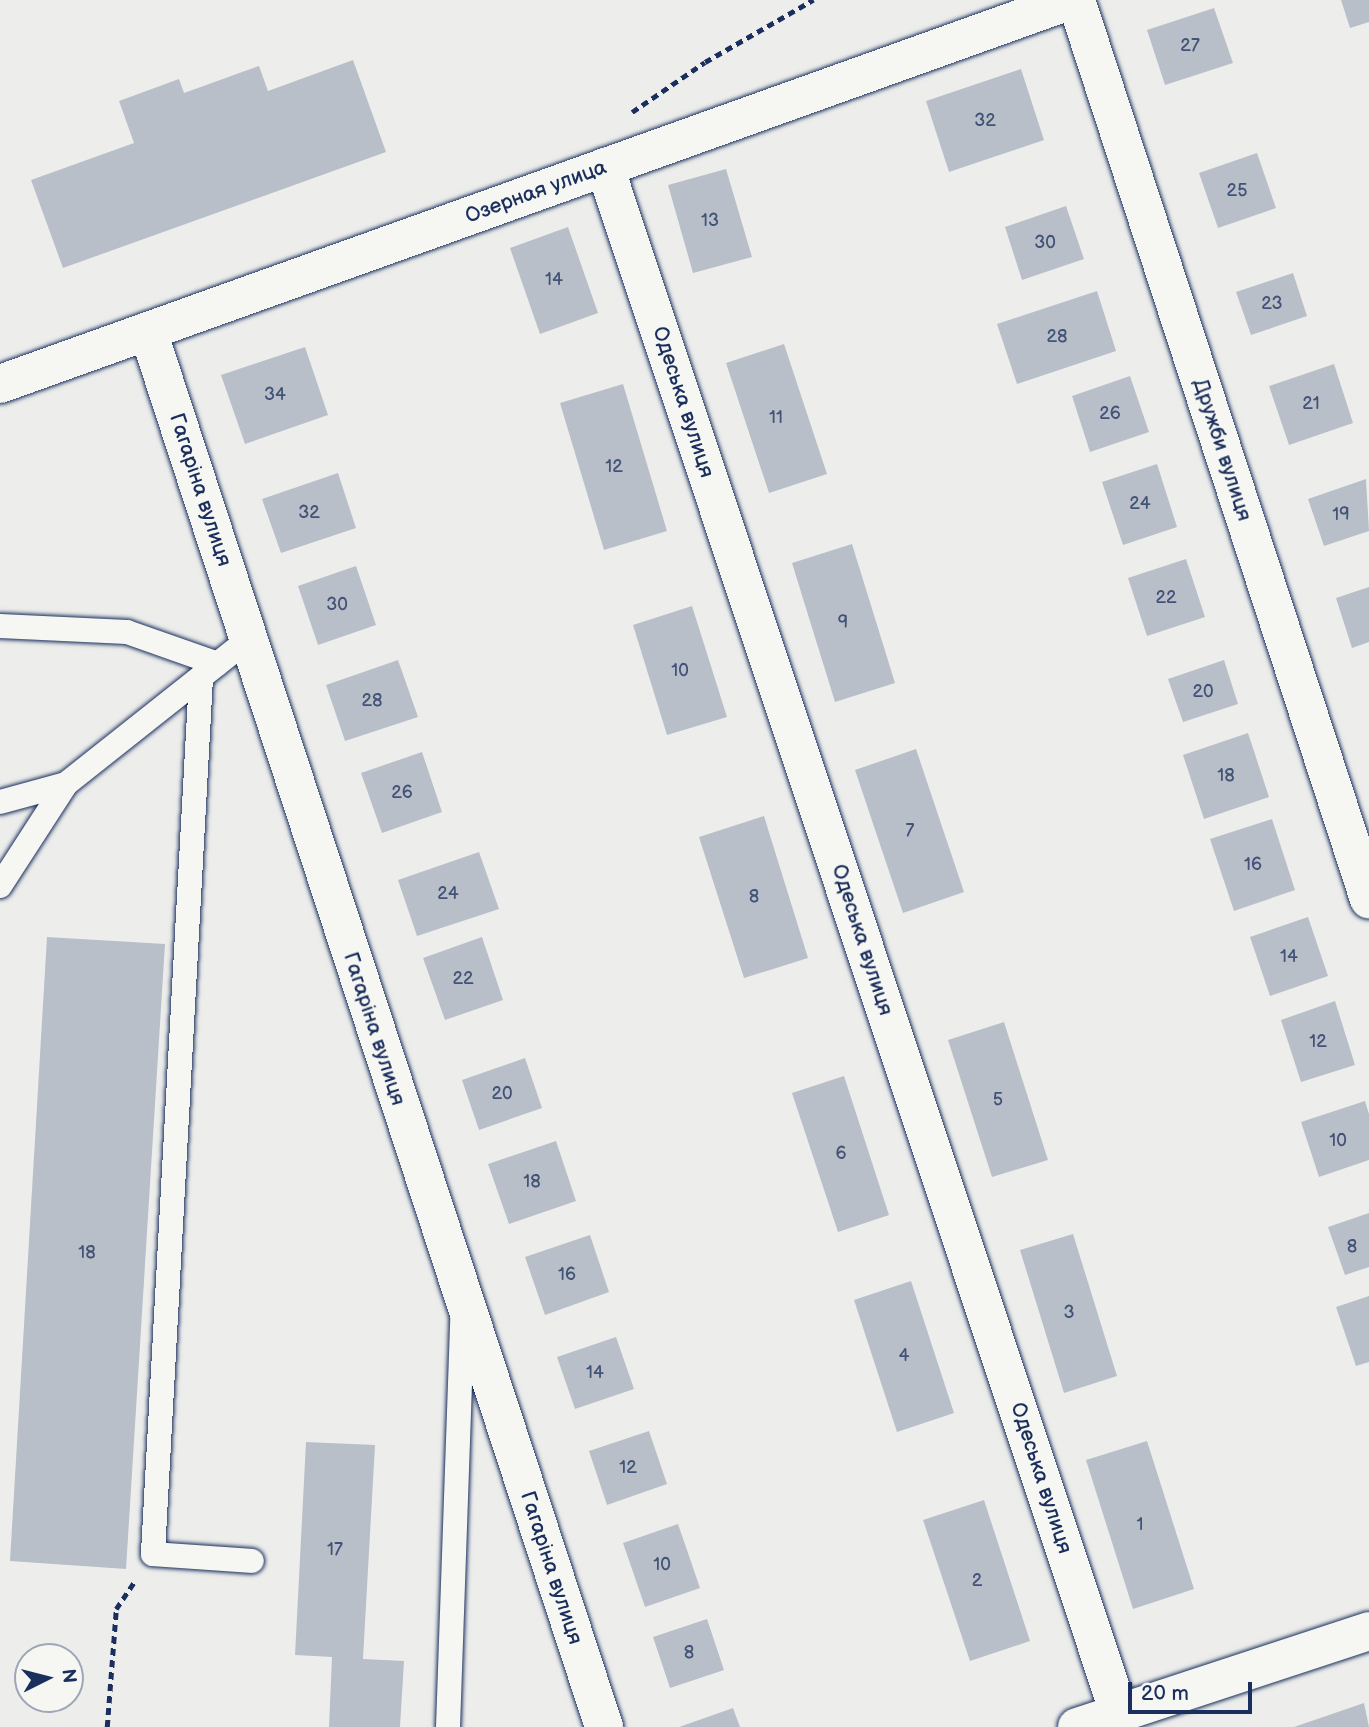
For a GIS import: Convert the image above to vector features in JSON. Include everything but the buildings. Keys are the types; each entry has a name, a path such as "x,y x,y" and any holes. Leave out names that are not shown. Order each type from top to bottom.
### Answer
{"street":[{"name":"Озерная улица","path":"0,384 1074,0"},
{"name":"Дружби вулиця","path":"1074,0 1369,900"},
{"name":"Одеська вулиця","path":"605,167 1119,1713"},
{"name":"Гагаріна вулиця","path":"148,331 462,1301 604,1727"},
{"path":"1077,1727 1369,1631"}],"lane":[{"path":"0,626 127,632 210,671"},
{"path":"0,886 66,784 248,640"},
{"path":"210,671 153,1554 252,1561"},
{"path":"0,802 66,784"},
{"path":"448,1727 462,1301"}],"path":[{"path":"629,114 705,62 813,0"},
{"path":"107,1727 116,1609 153,1554"}]}
